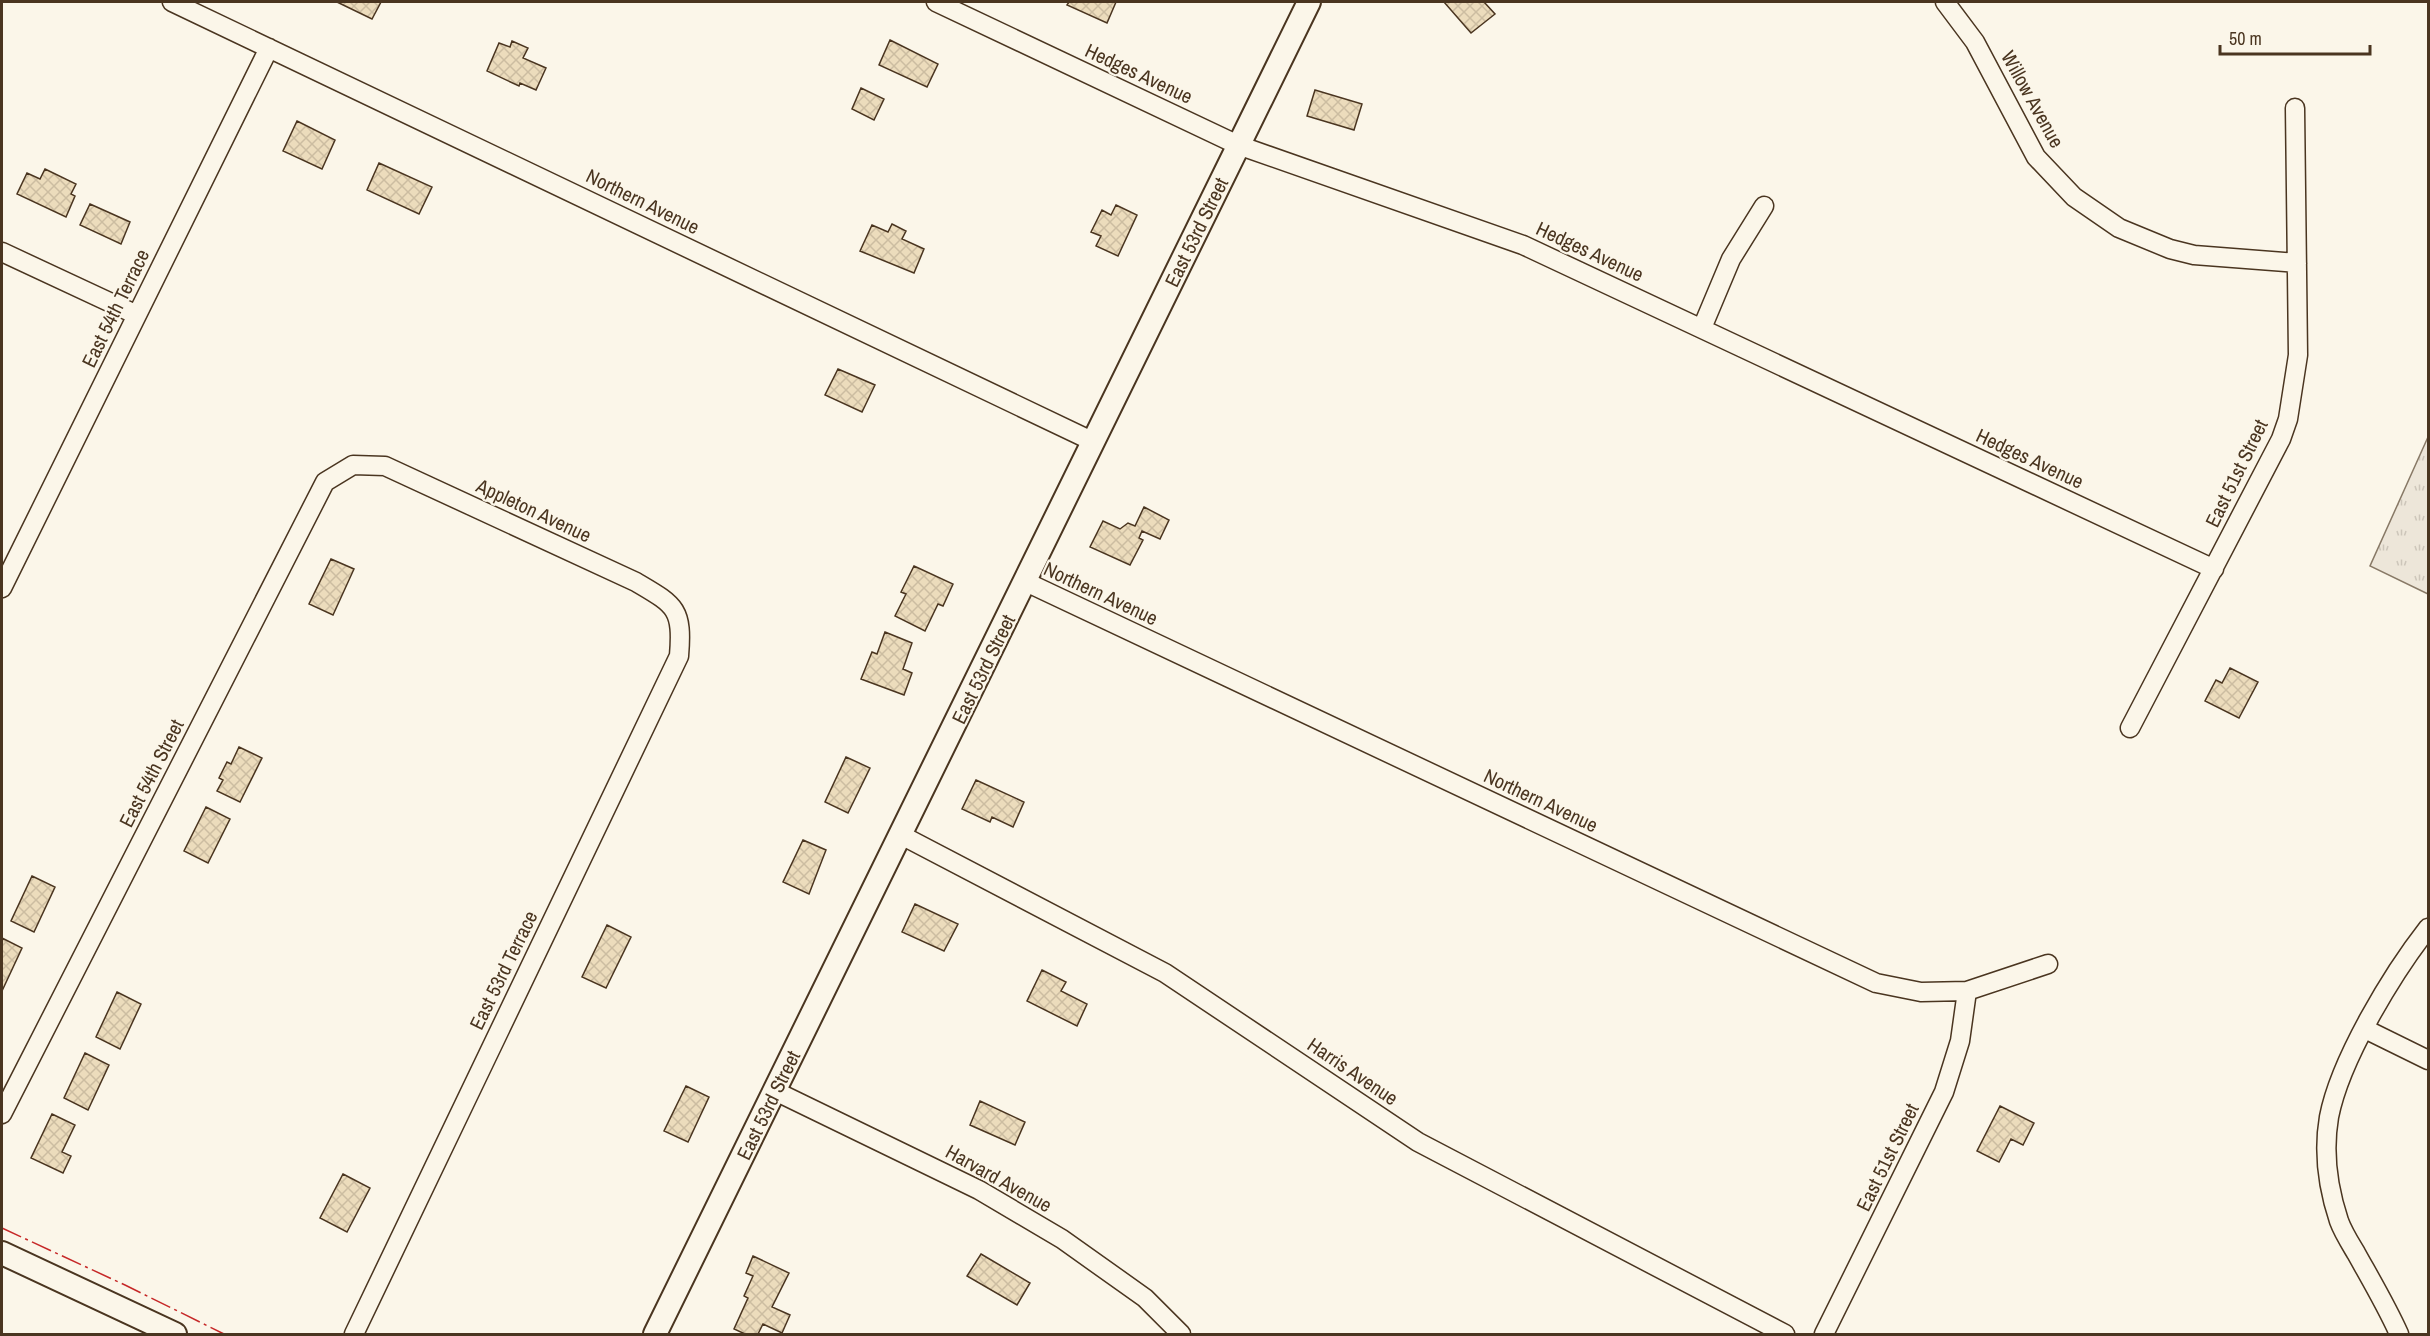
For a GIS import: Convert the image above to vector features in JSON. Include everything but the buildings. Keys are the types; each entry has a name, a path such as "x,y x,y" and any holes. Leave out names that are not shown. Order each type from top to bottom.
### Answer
{"street":[{"name":"Northern Avenue","path":"172,2 1094,442"},
{"name":"Hedges Avenue","path":"936,2 1238,145 1523,245 2214,569"},
{"name":"East 53rd Street","path":"655,1335 1309,2"},
{"name":"Willow Avenue","path":"1945,2 1975,42 2036,157 2074,197 2119,228 2170,249 2194,255 2297,263"},
{"name":"East 54th Terrace","path":"2,588 269,48"},
{"name":"East 51st Street","path":"2130,728 2281,439 2288,419 2298,355 2295,108"},
{"path":"1702,328 1731,259 1764,206"},
{"path":"2,252 137,315"},
{"name":"Appleton Avenue","path":"353,465 385,466 636,582 666,599 677,613 679,623"},
{"name":"East 54th Street","path":"2,1114 325,482 353,465"},
{"name":"Northern Avenue","path":"1026,582 1876,983 1921,992 1967,991 2048,964"},
{"name":"East 53rd Terrace","path":"354,1335 679,656 681,630 679,623"},
{"name":"Harris Avenue","path":"901,835 1165,973 1418,1142 1785,1335"},
{"path":"2399,1335 2340,1224 2332,1198 2326,1158 2329,1118 2340,1079 2404,960 2428,928"},
{"name":"East 51st Street","path":"1824,1335 1944,1092 1960,1041 1967,991"},
{"path":"2365,1029 2428,1060"},
{"name":"Harvard Avenue","path":"775,1091 979,1190 1062,1239 1145,1298 1181,1335"},
{"path":"2,1253 175,1335"}],"green space":[{"path":"2428,437 2428,594 2370,566"}],"power":[{"path":"2,1228 224,1334"}]}
